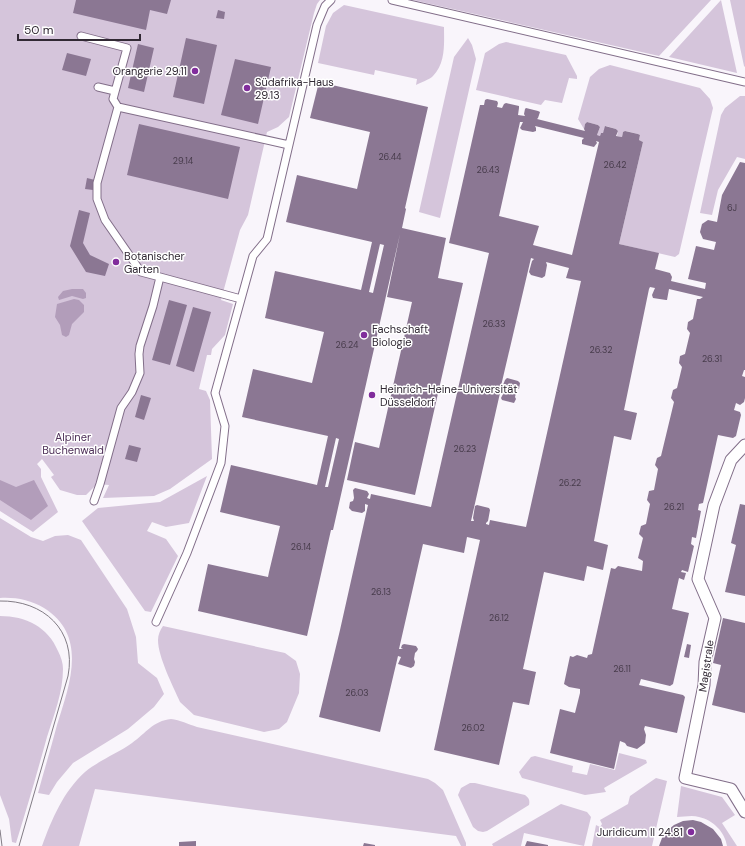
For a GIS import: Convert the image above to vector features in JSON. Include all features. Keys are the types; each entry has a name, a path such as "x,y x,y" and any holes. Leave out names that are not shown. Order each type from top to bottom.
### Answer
{"street":[{"name":"Magistrale","path":"745,446 731,460 714,505 698,579 715,618 705,662 704,686 685,778 731,790 745,812"}],"lane":[{"path":"156,622 186,553 221,463 226,426 215,393 253,256 266,239 317,25 325,6 331,0"},
{"path":"392,0 745,82"},
{"path":"81,36 126,48 113,99 118,106 289,145"},
{"path":"98,87 116,91"},
{"path":"118,106 98,183 96,199 104,220 141,272 241,299"},
{"path":"94,501 121,408 132,392 140,373 140,346 153,306 160,277"}],"green space":[{"name":"Botanischer Garten","path":"0,0 320,0 314,13 289,117 278,127 267,132 248,215 240,230 221,300 233,304 225,335 212,349 211,355 207,355 199,389 206,391 210,400 212,459 170,489 154,496 103,498 109,485 97,484 86,495 77,495 60,490 51,477 54,475 42,459 37,464 41,469 41,477 58,512 33,532 0,511"},
{"path":"413,0 711,0 659,56"},
{"path":"721,0 737,73 669,57"},
{"path":"730,0 745,0 745,67 744,66"},
{"path":"344,5 444,27 443,53 437,71 427,80 416,85 417,79 375,70 374,75 318,63 326,26 333,13"},
{"path":"468,38 472,45 476,59 440,218 419,212 454,57"},
{"path":"506,42 566,55 577,76 577,79 569,78 562,103 545,100 541,105 476,90 485,53 499,44"},
{"path":"610,65 700,88 710,99 713,108 679,254 675,257 619,244 643,142 639,140 640,135 638,134 626,131 623,132 622,137 617,136 618,131 616,129 606,126 600,136 597,135 600,127 598,125 587,122 584,129 578,119 590,77 599,69"},
{"path":"740,96 745,96 745,159 737,157 718,190 712,215 700,213 721,115 725,108"},
{"path":"207,476 189,523 166,527 152,522 147,531 166,539 178,556 151,612 145,611 82,521 98,508 160,502"},
{"path":"0,518 31,537 43,541 55,536 68,535 81,540 127,609 136,637 138,663 157,678 164,694 154,707 128,729 73,763 57,782 49,795 38,793 70,678 72,662 71,647 67,633 58,619 44,608 23,600 0,598"},
{"path":"0,616 19,618 35,624 42,629 54,643 63,667 63,678 58,703 16,843 12,842 9,819 0,795"},
{"path":"163,626 285,653 296,661 300,674 299,693 287,722 279,729 264,732 194,715 180,702 160,655 158,636"},
{"path":"171,719 197,727 428,779 443,790 466,846 461,846 456,836 95,789 79,846 42,846 54,816 64,797 85,772 132,743 154,725"},
{"path":"619,753 646,760 647,763 604,788 606,792 585,795 522,778 519,772 531,757 535,756 573,766 572,772 587,775 590,764 615,770"},
{"path":"656,778 667,781 652,846 592,846 596,825 600,827 602,824 600,820 628,804 630,796"},
{"path":"470,783 525,795 529,799 529,805 487,831 478,831 473,827 458,795 461,788"},
{"path":"681,786 722,797 735,815 722,823 737,846 727,846 721,831 709,821 696,816 677,817"},
{"path":"561,804 587,812 591,817 584,846 524,833 521,846 493,846 492,844"}],"shaded area":[{"path":"83,289 86,293 86,298 83,299 72,296 59,300 58,297 63,291"},
{"path":"74,299 79,300 84,305 84,312 72,324 69,335 66,337 62,335 60,325 55,317 57,304"},
{"path":"0,480 16,487 34,480 48,506 31,520 0,500"}],"building":[{"path":"76,0 171,0 167,14 150,10 146,30 73,13"},
{"path":"218,10 225,12 224,19 216,18"},
{"name":"Orangerie 29.11","path":"186,38 217,45 204,104 173,97"},
{"path":"138,44 154,48 144,92 128,88"},
{"path":"67,53 91,59 86,76 62,70"},
{"name":"Südafrika-Haus 29.13","path":"235,59 271,67 258,124 221,115"},
{"path":"319,82 428,107 405,208 402,228 446,238 438,278 463,283 415,495 347,480 355,442 379,448 412,302 387,297 400,234 333,530 331,530 307,636 198,611 208,564 268,577 280,526 220,512 231,465 317,485 328,436 242,417 253,369 312,383 324,332 265,318 275,271 361,290 372,242 286,222 297,175 357,189 370,132 310,118","holes":["380,244 384,245 373,293 369,292","336,438 339,439 328,487 325,487"]},
{"path":"485,100 497,101 497,107 502,108 506,103 519,106 518,115 525,116 524,114 526,108 538,111 540,112 537,119 585,131 585,124 587,122 598,125 600,127 597,135 600,136 601,133 603,133 605,126 616,129 618,131 616,136 622,137 623,132 625,131 640,135 639,140 643,142 619,244 659,253 655,269 670,273 672,277 671,281 705,289 706,283 688,279 696,246 714,250 716,242 703,239 700,232 702,224 708,220 717,222 722,195 740,162 745,163 745,370 742,376 745,377 745,398 744,402 740,405 736,403 734,410 740,412 741,415 736,436 733,438 718,435 703,503 699,504 698,510 701,511 696,538 692,537 691,544 694,546 688,572 682,570 681,572 686,573 684,580 679,578 672,609 689,613 673,684 670,686 641,679 639,685 683,695 685,697 677,733 645,726 645,743 637,749 627,746 625,743 620,741 614,769 550,753 560,709 575,713 580,693 580,689 569,687 564,684 570,656 573,657 577,655 587,658 588,655 592,654 611,568 615,569 618,566 642,571 643,561 638,558 643,538 639,534 641,526 646,524 650,504 647,500 649,491 654,490 658,469 655,465 657,458 661,456 674,402 671,398 673,390 677,388 682,367 679,363 680,356 685,354 690,333 687,329 688,322 693,319 697,299 703,297 669,289 666,300 653,298 652,295 655,288 650,287 649,289 624,410 637,413 631,440 614,436 594,541 608,545 603,570 587,566 584,581 544,572 523,669 536,672 529,705 513,702 499,765 434,750 480,540 467,537 464,553 423,544 399,649 403,649 401,648 404,644 416,646 418,649 415,653 414,666 411,668 398,664 401,657 398,656 380,732 319,717 368,505 365,504 365,511 362,513 352,511 349,508 350,502 353,501 354,498 353,490 355,488 367,491 369,494 367,498 370,499 371,494 431,507 489,253 449,243 480,105 484,105","holes":["520,122 523,122 520,128 522,130 533,132 536,131 535,126 584,138 582,140 582,144 594,147 597,143 596,141 599,142 572,255 533,245 539,226 499,216","531,258 534,259 529,272 531,275 542,278 545,276 547,265 546,262 569,268 566,278 581,281 526,527 490,520 489,525 486,524 488,521 489,508 477,505 475,506 474,521 471,521 500,393 503,394 501,398 502,400 514,403 517,389 519,389 520,383 518,381 507,378 503,385 505,387 501,386"]},
{"path":"139,124 240,147 228,199 127,175"},
{"path":"87,178 95,180 93,190 85,189"},
{"path":"79,210 90,213 83,243 90,255 109,264 105,276 86,272 70,246"},
{"path":"169,300 187,305 170,365 152,360"},
{"path":"193,307 211,312 194,372 176,366"},
{"path":"141,395 151,398 144,420 135,417"},
{"path":"129,445 141,448 137,462 125,459"},
{"path":"740,504 745,505 745,596 725,592 736,545 731,543"},
{"path":"723,618 745,623 745,713 712,705 721,665 713,663"},
{"path":"687,644 691,645 689,658 684,657"},
{"name":"Juridicum II 24.81","path":"693,820 701,822 713,829 721,839 723,846 659,846 662,838 674,825 683,821"},
{"path":"196,841 196,846 179,846 179,842"},
{"path":"527,841 548,845 548,846 525,846"},
{"path":"364,843 375,845 375,846 363,846"}],"tram line":[{"path":"0,601 16,602 30,606 43,612 54,621 62,632 67,645 69,660 68,676 19,846"},
{"path":"0,830 2,846"}],"place":[{"name":"Orangerie 29.11","path":"195,71"},
{"name":"Südafrika-Haus 29.13","path":"247,88"},
{"name":"Botanischer Garten","path":"116,262"},
{"name":"Fachschaft Biologie","path":"364,335"},
{"name":"Heinrich-Heine-Universität Düsseldorf","path":"372,395"},
{"name":"Juridicum II 24.81","path":"691,832"}],"park label":[{"name":"Alpiner Buchenwald","path":"73,443"}]}
